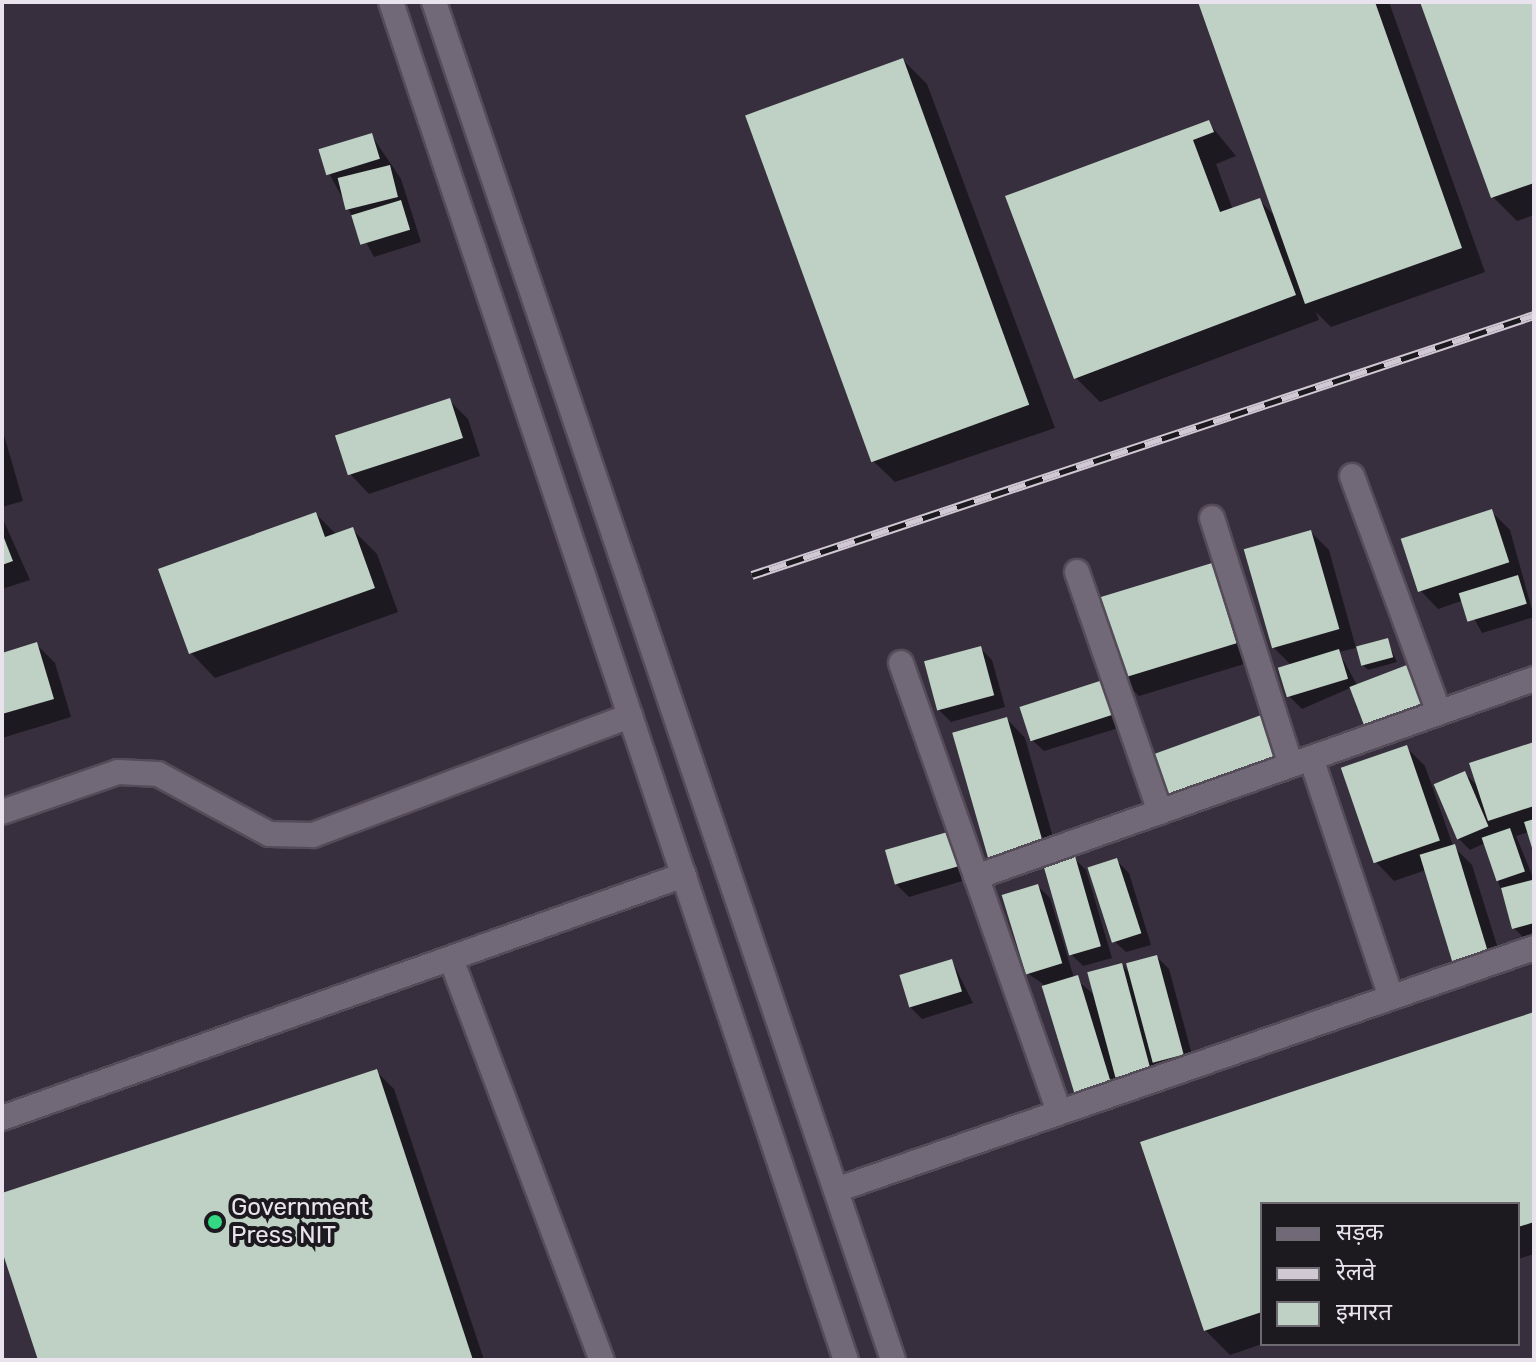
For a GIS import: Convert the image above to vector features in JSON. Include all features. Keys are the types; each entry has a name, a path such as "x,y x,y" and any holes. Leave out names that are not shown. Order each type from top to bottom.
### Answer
{"street":[{"path":"391,2 846,1360"},
{"path":"434,2 893,1360"},
{"path":"1352,476 1439,713"},
{"path":"1212,518 1391,997"},
{"path":"1077,572 1160,812"},
{"path":"901,663 1059,1112"},
{"path":"976,877 1534,679"},
{"path":"2,812 118,772 158,774 269,834 313,835 630,716"},
{"path":"2,1118 412,967 451,959 684,875"},
{"path":"836,1190 1534,948"},
{"path":"451,959 602,1360"}],"building":[{"path":"1198,2 1375,2 1462,248 1305,304"},
{"path":"1420,2 1534,2 1534,183 1491,198"},
{"path":"903,58 1029,405 871,462 745,115"},
{"path":"1209,120 1214,132 1193,140 1220,212 1260,198 1296,295 1074,379 1005,196"},
{"path":"372,133 380,159 326,175 318,149"},
{"path":"390,165 398,197 346,210 338,178"},
{"path":"401,200 410,230 360,245 351,215"},
{"path":"450,398 463,438 348,475 335,435"},
{"path":"1492,509 1509,562 1418,592 1401,539"},
{"path":"316,512 325,537 353,527 375,588 189,654 158,569"},
{"path":"1311,530 1339,629 1272,648 1244,549"},
{"path":"2,533 13,561 2,565"},
{"path":"1212,563 1237,643 1119,679 1094,599"},
{"path":"1518,575 1527,604 1467,622 1459,593"},
{"path":"1388,638 1393,657 1361,666 1356,647"},
{"path":"37,642 54,699 2,714 2,653"},
{"path":"981,646 994,695 937,711 924,661"},
{"path":"1339,649 1348,679 1287,697 1278,668"},
{"path":"1412,663 1429,707 1366,731 1349,687"},
{"path":"1106,679 1117,713 1031,741 1019,707"},
{"path":"1264,714 1279,756 1168,797 1152,755"},
{"path":"1007,717 1043,843 988,859 952,733"},
{"path":"1534,742 1534,806 1488,821 1469,763"},
{"path":"1407,745 1440,840 1374,863 1341,768"},
{"path":"1465,771 1488,826 1457,840 1434,784"},
{"path":"1534,819 1534,851 1533,851 1524,822"},
{"path":"1510,828 1525,871 1497,881 1482,838"},
{"path":"958,829 968,864 895,885 885,850"},
{"path":"1455,844 1487,950 1452,961 1420,855"},
{"path":"1075,856 1101,946 1069,955 1043,865"},
{"path":"1117,858 1141,933 1112,943 1088,868"},
{"path":"1532,880 1534,923 1512,929 1501,888"},
{"path":"1038,884 1062,963 1026,974 1002,895"},
{"path":"1157,955 1184,1054 1153,1063 1126,963"},
{"path":"952,959 962,992 909,1008 899,975"},
{"path":"1122,963 1150,1068 1115,1078 1087,972"},
{"path":"1078,975 1110,1081 1074,1092 1042,986"},
{"path":"1534,1012 1534,1222 1520,1226 1520,1202 1260,1202 1260,1313 1204,1331 1140,1142"},
{"name":"Government Press NIT","path":"377,1069 473,1360 38,1360 2,1251 2,1193"}],"railway":[{"path":"752,575 1534,315"}],"place":[{"name":"Government Press NIT","path":"215,1222"}]}
